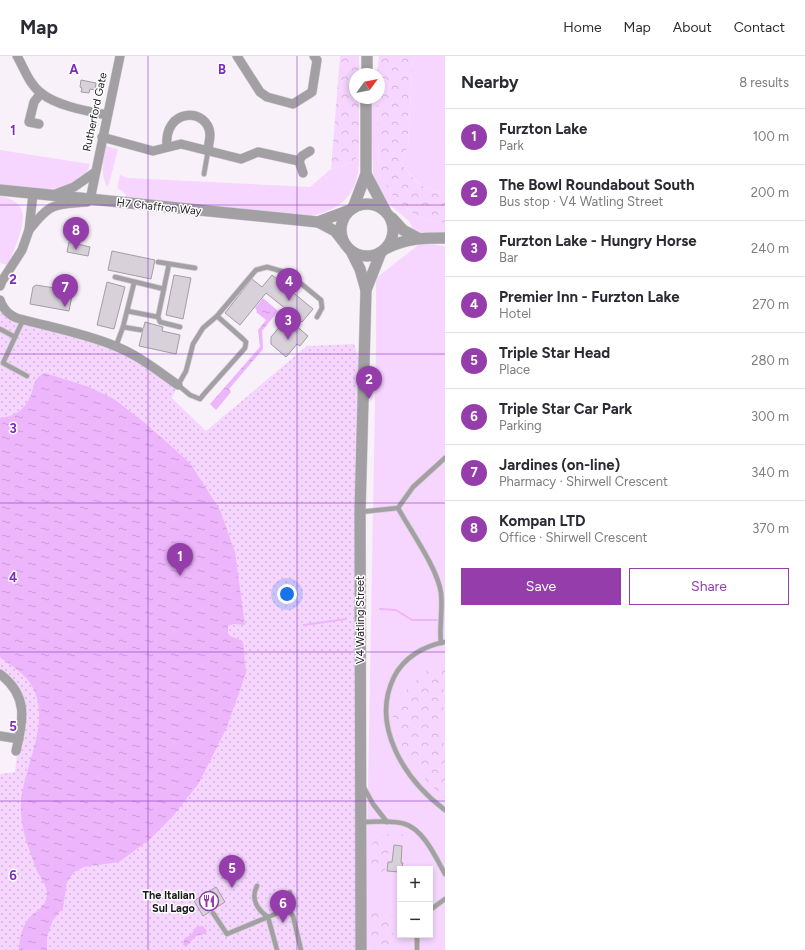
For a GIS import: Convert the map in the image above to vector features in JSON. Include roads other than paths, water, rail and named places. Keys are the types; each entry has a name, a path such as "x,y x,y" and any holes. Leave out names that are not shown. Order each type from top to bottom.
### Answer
{"street":[{"path":"17,56 31,82 41,93 70,106 106,115"},
{"name":"Rutherford Gate","path":"95,200 94,173 120,56"},
{"path":"237,56 260,92 267,97 293,104 312,92 317,60 314,56"},
{"path":"366,68 367,56"},
{"path":"39,124 29,122 34,102 41,93"},
{"path":"366,104 366,174 351,209 344,217 341,225 341,234 348,247 366,256 384,250 402,241 418,238 445,238"},
{"path":"167,147 166,138 169,126 178,118 188,114 198,116 206,123 210,134 208,151"},
{"path":"102,137 153,151 181,144 241,159 258,152 299,161"},
{"path":"299,161 302,156 310,151"},
{"path":"299,161 303,173"},
{"path":"52,196 74,187 94,173"},
{"path":"366,174 392,221 393,235 384,250"},
{"name":"H7 Chaffron Way","path":"0,190 318,222 335,231 348,247"},
{"path":"0,286 4,269 22,250 29,230 33,194"},
{"path":"29,230 40,216 52,207 95,200"},
{"path":"351,209 369,204 387,212 403,230 418,238"},
{"name":"H7 Chaffron Way","path":"318,222 351,209"},
{"name":"V4 Watling Street","path":"348,247 360,269 366,290 360,512 361,950"},
{"name":"V4 Watling Street","path":"366,290 384,250"},
{"path":"0,300 5,311 12,316 23,320 56,326 116,346 133,355 178,385"},
{"path":"0,674 16,689 21,704 22,724 16,751"},
{"path":"2,689 9,682"},
{"path":"0,736 19,739"}],"lane":[{"path":"204,174 208,151"},
{"path":"158,262 195,268"},
{"path":"169,264 158,317 160,322 180,327"},
{"path":"217,316 246,342 245,348 200,399 195,398 178,385 186,371 193,344 203,328 217,316 256,270 267,267 288,273 321,300 322,308 317,317"},
{"path":"115,277 134,283 164,289"},
{"path":"116,346 123,327 134,283"},
{"path":"127,311 158,317"},
{"path":"23,320 3,363 27,376"},
{"path":"123,327 141,330"},
{"path":"0,329 15,337"},
{"path":"360,512 398,508 413,487 445,458"},
{"path":"398,508 436,577 441,592 443,643 420,650 408,659 398,670 390,684 385,716 392,741 410,775 432,800 445,810"},
{"path":"360,779 372,804 387,822"},
{"path":"360,822 387,822 405,824 412,827 427,843 445,874"},
{"path":"257,886 254,896 255,901 262,913 268,917 277,950"},
{"path":"290,892 288,909 293,916 300,950"},
{"path":"433,908 445,899"},
{"path":"213,913 227,934 288,909"},
{"path":"417,938 417,950"}],"water":[{"path":"263,298 278,311 262,331 263,349 229,389 231,392 216,410 210,404 260,347 258,330 266,320 256,312 257,311 255,308"},
{"path":"45,373 89,387 114,399 145,423 190,463 220,510 235,552 245,625 234,624 228,626 228,633 230,636 243,641 246,673 227,727 199,783 173,816 149,840 119,862 84,867 74,872 67,882 63,908 53,920 47,937 47,950 19,950 20,936 24,927 31,916 42,907 46,899 47,890 37,871 27,842 21,813 25,781 38,731 39,714 37,698 27,679 0,657 0,418 15,414 23,408 29,400 36,380"},
{"path":"203,926 207,931 205,934 196,936 186,947 183,945 184,939 192,934 196,927"}],"waterway":[{"path":"380,609 396,610 412,620 437,620"},
{"path":"304,625 346,619"}],"place":[{"name":"Kompan LTD","path":"76,250"},
{"name":"Premier Inn - Furzton Lake","path":"289,301"},
{"name":"Jardines (on-line)","path":"65,307"},
{"name":"Furzton Lake - Hungry Horse","path":"288,340"},
{"name":"The Bowl Roundabout South","path":"369,399"},
{"name":"Furzton Lake","path":"180,576"},
{"name":"Triple Star Head","path":"232,888"},
{"name":"The Italian Sul Lago","path":"209,901"},
{"name":"Triple Star Car Park","path":"283,923"}]}
